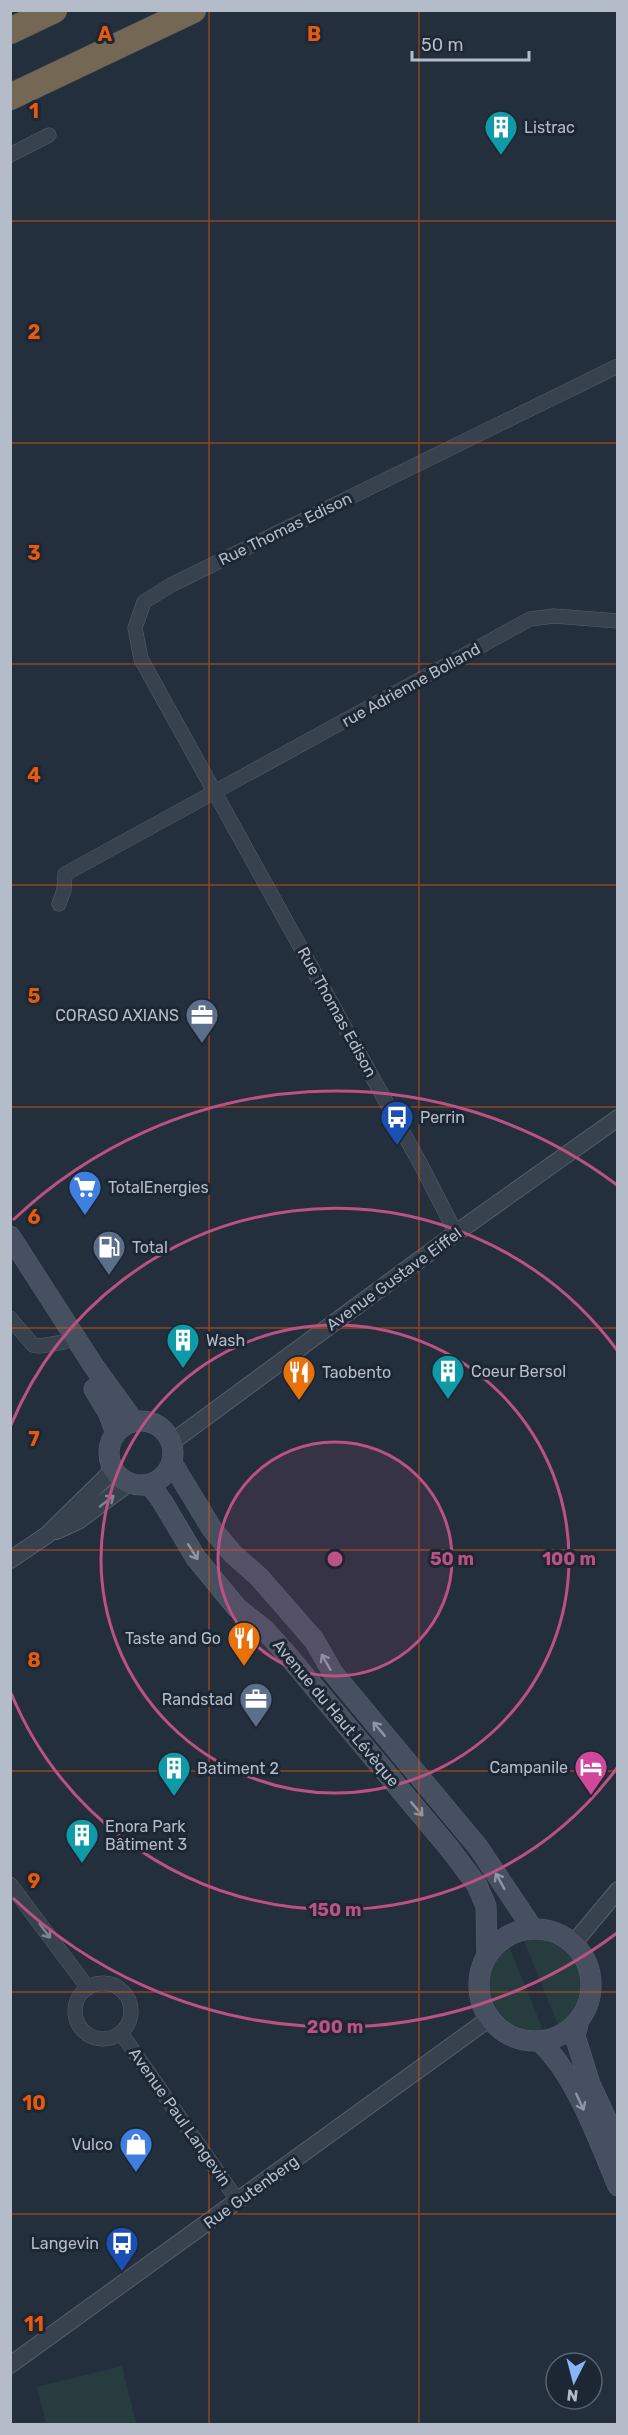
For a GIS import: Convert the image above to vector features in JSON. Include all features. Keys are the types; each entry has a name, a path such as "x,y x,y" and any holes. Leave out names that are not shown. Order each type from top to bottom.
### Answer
{"highway":[{"path":"10,22 41,10"},
{"path":"10,31 54,10"},
{"path":"10,83 167,10"},
{"path":"10,97 193,10"}],"main road":[{"path":"10,1236 104,1383 134,1422"},
{"path":"10,1258 106,1407 116,1433"},
{"path":"134,1422 152,1423 167,1434 172,1442 174,1452 172,1463 167,1473 159,1481 150,1485 129,1484 113,1470 109,1451 116,1433 124,1426 134,1422"},
{"name":"Avenue du Haut Lévèque","path":"172,1463 212,1529 233,1554 259,1577 314,1640 340,1682 478,1847 533,1929"},
{"name":"Avenue du Haut Lévèque","path":"150,1485 196,1558 237,1608 264,1629 289,1657 450,1849 477,1885 486,1906 487,1956"},
{"path":"579,2020 559,2036 539,2041 521,2039 504,2031 490,2018 482,2004 479,1988 481,1971 487,1956 498,1943 512,1933 533,1929 554,1932 573,1944 585,1959 591,1977 590,1996 579,2020 575,2036 590,2084 618,2144"},
{"path":"539,2041 551,2052 564,2070 618,2186"}],"street":[{"path":"10,155 49,135"},
{"name":"Rue Thomas Edison","path":"456,1233 421,1165 141,659 135,628 144,602 181,580 618,366"},
{"name":"rue Adrienne Bolland","path":"215,792 530,619 554,616 618,621"},
{"path":"59,904 64,890 65,874 215,792"},
{"name":"Avenue Gustave Eiffel","path":"172,1442 456,1233 618,1118"},
{"path":"10,1318 33,1344 40,1346 64,1342"},
{"path":"47,1535 113,1470"},
{"path":"10,1560 47,1535 78,1521 129,1484"},
{"path":"10,1884 88,1988"},
{"path":"573,1944 618,1890"},
{"name":"Avenue Paul Langevin","path":"96,1984 114,1985 128,1997 131,2016 128,2025 114,2038 95,2039 81,2028 76,2020 76,2002 88,1988 96,1984"},
{"name":"Rue Gutenberg","path":"10,2364 490,2018"},
{"name":"Avenue Paul Langevin","path":"121,2033 238,2201"}],"green space":[{"path":"533,1937 550,1941 564,1948 574,1959 580,1972 582,1986 579,2000 571,2014 558,2025 523,1939"},
{"path":"509,1946 543,2030 519,2027 502,2016 495,2007 489,1985 490,1974 500,1954"},
{"path":"122,2366 136,2424 46,2424 37,2387"}],"place":[{"name":"Listrac","path":"501,156"},
{"name":"CORASO AXIANS","path":"202,1044"},
{"name":"Perrin","path":"397,1146"},
{"name":"TotalEnergies","path":"85,1216"},
{"name":"Total","path":"109,1276"},
{"name":"Wash","path":"183,1369"},
{"name":"Coeur Bersol","path":"448,1400"},
{"name":"Taobento","path":"299,1401"},
{"name":"Taste and Go","path":"244,1667"},
{"name":"Randstad","path":"256,1728"},
{"name":"Campanile","path":"591,1796"},
{"name":"Batiment 2","path":"174,1797"},
{"name":"Enora Park Bâtiment 3","path":"82,1864"},
{"name":"Vulco","path":"136,2173"},
{"name":"Langevin","path":"122,2272"}]}
